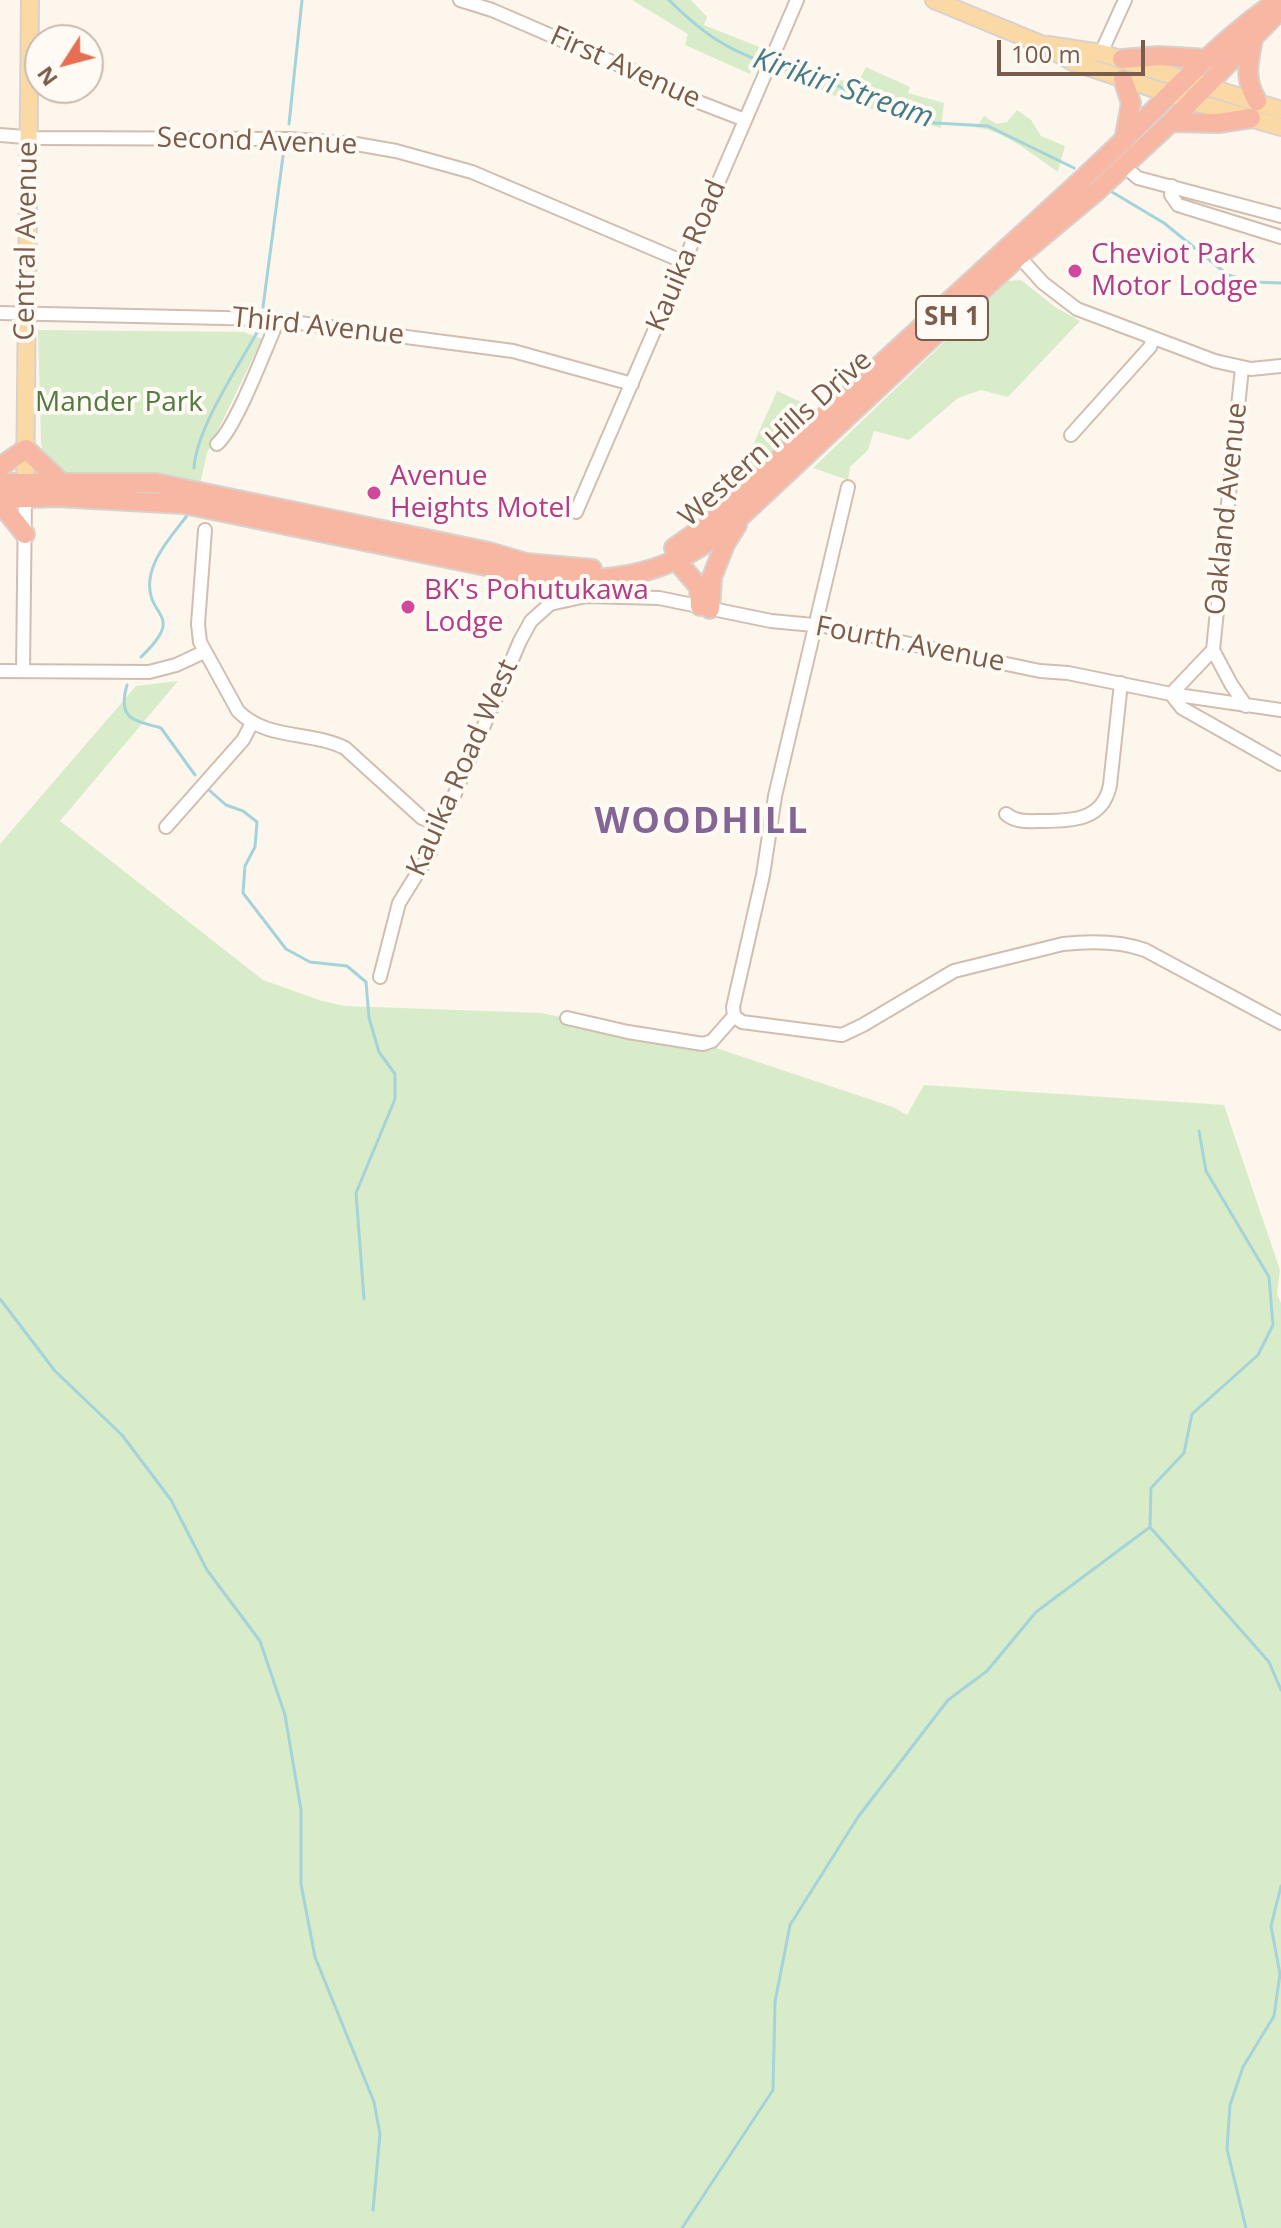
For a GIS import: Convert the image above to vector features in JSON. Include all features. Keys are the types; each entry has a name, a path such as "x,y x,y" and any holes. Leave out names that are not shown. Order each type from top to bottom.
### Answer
{"highway":[{"name":"SH 1","path":"1186,81 1245,25 1279,0"},
{"name":"SH 1","path":"1206,87 1281,9"},
{"path":"1171,122 1218,123 1254,109 1247,75 1253,39"},
{"path":"1122,59 1159,56 1208,59"},
{"path":"1123,79 1131,103 1124,141"},
{"name":"Western Hills Drive","path":"0,483 57,497 184,504 554,580 602,581 634,575 676,560 711,540 741,516 1186,81"},
{"name":"Western Hills Drive","path":"1014,250 1124,166 1206,87"},
{"name":"Western Hills Drive","path":"0,501 25,490 61,482 156,483 489,552 526,563 590,570 617,567 642,562 669,550 706,527 905,353"},
{"path":"0,467 26,449 61,482"},
{"path":"0,501 25,534"},
{"path":"705,608 712,577 725,544 741,516"},
{"path":"676,560 695,579 705,608"}],"main road":[{"name":"Central Avenue","path":"25,490 30,0"},
{"path":"934,0 965,6 1073,62 1172,95 1191,101 1281,110"},
{"path":"1043,45 1069,46 1101,53 1206,87 1254,109 1281,127"}],"street":[{"name":"First Avenue","path":"460,0 492,10 633,71 659,86 745,120"},
{"name":"Kauika Road","path":"576,512 797,0"},
{"path":"1101,53 1125,0"},
{"name":"Second Avenue","path":"0,135 303,139 396,151 472,172 684,262"},
{"path":"1124,166 1138,178 1281,216"},
{"path":"1172,186 1171,195 1178,205 1281,237"},
{"path":"1014,250 1043,283 1077,309 1215,361 1242,368 1281,366"},
{"name":"Third Avenue","path":"0,313 278,320 513,351 632,384"},
{"path":"217,444 236,413 278,320"},
{"path":"1071,435 1150,347 1153,338"},
{"name":"Oakland Avenue","path":"1242,368 1213,650 1246,706"},
{"path":"848,487 775,796 763,875 733,1007 734,1016 742,1022 842,1035 954,971 1082,942 1132,945 1145,950 1281,1023"},
{"path":"23,671 25,490"},
{"path":"205,530 198,624 204,652 238,711 252,723 272,730 331,742 345,748 422,818 436,824"},
{"name":"Fourth Avenue","path":"541,610 560,600 603,596 659,598 824,626 1040,671 1281,710"},
{"name":"Kauika Road West","path":"380,977 399,903 430,853 436,824 447,812 520,641 541,610"},
{"name":"Oakland Avenue","path":"1171,694 1213,650"},
{"path":"0,671 149,672 176,665 204,652"},
{"path":"1006,814 1020,821 1076,820 1087,817 1101,805 1110,785 1121,683"},
{"path":"1171,694 1182,708 1281,764"},
{"path":"166,827 243,740 252,723"},
{"path":"567,1018 699,1044 712,1041 734,1016"}],"green space":[{"path":"632,0 691,0 707,17 704,25 762,48 750,74 685,45 688,34"},
{"path":"786,60 840,80 858,82 866,67 910,87 908,93 944,103 941,128 851,103 781,72"},
{"path":"1017,110 1031,120 1041,136 1065,146 1058,172 996,132 976,128 984,116 996,124 1007,122"},
{"path":"1021,280 1055,307 1080,321 1008,397 981,390 958,398 909,440 874,431 868,450 850,467 848,480 813,468 1008,281"},
{"name":"Mander Park","path":"38,330 244,332 262,339 207,453 200,484 60,473 43,454 41,443"},
{"path":"777,391 819,410 757,470 741,472"},
{"path":"178,681 60,821 263,980 345,1006 541,1013 710,1046 893,1107 907,1115 924,1085 1224,1105 1280,1270 1277,1294 1281,1303 1281,2228 0,2228 0,844 136,686"}],"waterway":[{"path":"289,124 302,0"},
{"name":"Kirikiri Stream","path":"669,0 714,38 767,63"},
{"name":"Kirikiri Stream","path":"774,65 813,80 825,80 898,113 935,123 988,126 1074,168"},
{"path":"263,307 283,156"},
{"name":"Kirikiri Stream","path":"1112,192 1164,223 1228,275 1253,282 1281,283"},
{"path":"194,468 210,416 259,329"},
{"path":"141,657 162,631 161,616 150,592 152,570 165,544 189,513"},
{"path":"127,685 124,697 126,712 136,720 161,728 195,775"},
{"path":"209,790 226,805 243,811 257,822 255,847 245,866 243,893 286,949 310,962 347,966 366,982 369,1018 379,1052 395,1074 395,1099 356,1193 364,1299"},
{"path":"1199,1131 1206,1171 1269,1277 1273,1325 1258,1355 1192,1414 1184,1453 1151,1488 1150,1527 1269,1662 1281,1690"},
{"path":"0,1299 55,1371 122,1435 171,1500 207,1570 260,1641 285,1715 301,1810 301,1884 315,1957 374,2102 380,2134 373,2210"},
{"path":"682,2228 773,2090 775,2002 790,1925 858,1817 948,1700 987,1671 1036,1612 1150,1527"},
{"path":"1246,2228 1227,2149 1230,2105 1243,2067 1274,2016 1280,1974 1271,1926 1281,1886"}],"place":[{"name":"Cheviot Park Motor Lodge","path":"1075,271"},
{"name":"Avenue Heights Motel","path":"374,493"},
{"name":"BK's Pohutukawa Lodge","path":"408,607"}],"district":[{"name":"WOODHILL","path":"702,823"}]}
